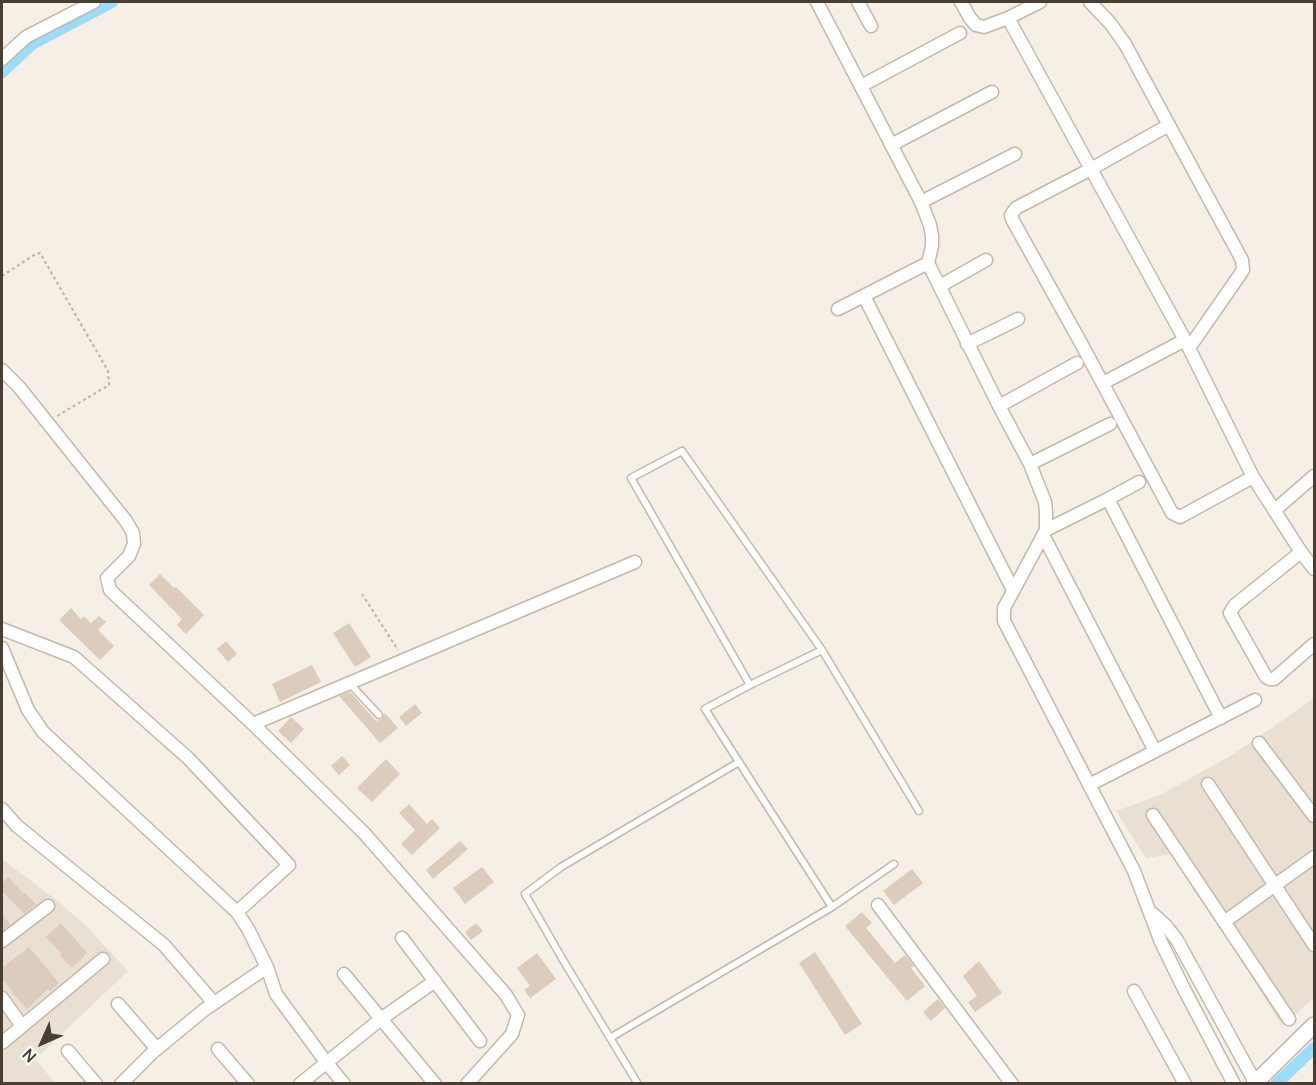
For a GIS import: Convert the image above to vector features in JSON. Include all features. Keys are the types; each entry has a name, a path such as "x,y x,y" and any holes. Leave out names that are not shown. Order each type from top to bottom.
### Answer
{"street":[{"path":"2,59 26,37 94,2"},
{"path":"817,2 921,202 932,236 928,263 1029,464 1045,502 1044,533 1004,608 1004,621 1134,871 1161,942 1234,1083"},
{"path":"858,2 871,26"},
{"path":"961,2 976,26 980,27 1008,18 1040,2"},
{"path":"1090,2 1121,38 1243,264 1239,276 1187,344 1103,383"},
{"path":"1008,18 1187,344 1253,477 1300,552 1314,569"},
{"path":"861,86 960,33"},
{"path":"891,145 992,92"},
{"path":"1169,125 1016,208 1011,215 1172,513 1180,517 1253,477"},
{"path":"921,202 1015,154"},
{"path":"940,286 986,260"},
{"path":"838,309 928,263"},
{"path":"864,296 1013,590"},
{"path":"968,344 1018,319"},
{"path":"999,406 1077,363"},
{"path":"2,370 19,387 126,521 133,533 134,544 129,556 107,578 111,590 254,724 364,833 506,995 518,1015 512,1035 467,1083"},
{"path":"1029,464 1110,424"},
{"path":"1275,510 1314,476"},
{"path":"1044,533 1139,482"},
{"path":"1108,499 1221,718"},
{"path":"1044,533 1155,751"},
{"path":"1300,552 1235,605 1230,613 1269,679 1274,679 1314,644"},
{"path":"254,724 634,562"},
{"path":"2,629 74,657 188,758 289,865 237,912"},
{"path":"2,648 28,710 43,732 237,912 267,967 276,994 344,1083"},
{"path":"1089,785 1255,700"},
{"path":"1259,743 1314,816"},
{"path":"1208,783 1314,945"},
{"path":"2,809 17,826 164,945 214,1003"},
{"path":"1153,815 1289,1019"},
{"path":"1224,922 1314,857"},
{"path":"879,904 1012,1083"},
{"path":"2,941 48,906"},
{"path":"1149,910 1177,940 1254,1083 1314,1025"},
{"path":"402,938 480,1041"},
{"path":"2,1043 103,959"},
{"path":"121,1083 157,1049 214,1003 267,967"},
{"path":"344,974 435,1083"},
{"path":"300,1083 381,1019 435,981"},
{"path":"1134,991 1185,1083"},
{"path":"2,998 22,1026"},
{"path":"118,1004 157,1049"},
{"path":"218,1049 248,1083"},
{"path":"68,1051 96,1083"}],"lane":[{"path":"750,685 631,478 682,451 822,650 919,811"},
{"path":"822,650 705,709 832,907"},
{"path":"350,683 379,715"},
{"path":"638,1083 525,894 561,867 739,762"},
{"path":"610,1038 832,907 894,864"}],"path":[{"path":"2,276 40,253 108,371 109,385 47,422"},
{"path":"362,594 405,660"}],"shaded area":[{"path":"1314,697 1314,998 1282,1026 1195,885 1172,854 1146,858 1116,811 1160,795 1232,755"},
{"path":"2,859 59,902 87,927 128,971 35,1059 55,1083 2,1083"}],"building":[{"path":"160,574 204,615 186,634 177,625 182,619 149,585"},
{"path":"71,608 81,619 84,616 91,623 99,616 106,622 98,630 114,646 100,660 59,620"},
{"path":"349,623 371,657 355,667 333,633"},
{"path":"226,641 237,654 228,662 217,649"},
{"path":"312,665 321,682 280,702 272,684"},
{"path":"350,692 376,721 382,719 385,713 398,728 380,743 339,696"},
{"path":"415,704 422,713 406,726 399,717"},
{"path":"291,717 304,729 291,743 278,731"},
{"path":"342,756 350,765 339,775 331,766"},
{"path":"386,759 400,774 372,802 357,788"},
{"path":"409,804 427,824 432,819 440,828 412,855 401,844 415,830 399,813"},
{"path":"460,841 468,849 433,879 426,870"},
{"path":"482,867 494,882 465,904 453,888"},
{"path":"912,869 923,883 894,905 883,891"},
{"path":"8,877 36,904 24,914 2,891 2,883"},
{"path":"862,912 872,923 866,928 895,963 905,955 914,966 911,968 925,986 907,1001 845,926"},
{"path":"2,914 10,924 2,931"},
{"path":"61,923 87,953 72,968 46,937"},
{"path":"476,923 483,931 471,940 465,932"},
{"path":"29,947 59,983 50,991 48,989 27,1009 2,978 2,968"},
{"path":"815,952 862,1024 845,1035 799,963"},
{"path":"537,953 556,979 530,998 524,990 530,986 517,968"},
{"path":"979,961 1002,993 975,1012 968,1002 977,996 963,976"},
{"path":"938,999 945,1008 931,1021 923,1012"}],"waterway":[{"path":"2,72 32,44 112,2"},
{"path":"1276,1084 1314,1048"}]}
